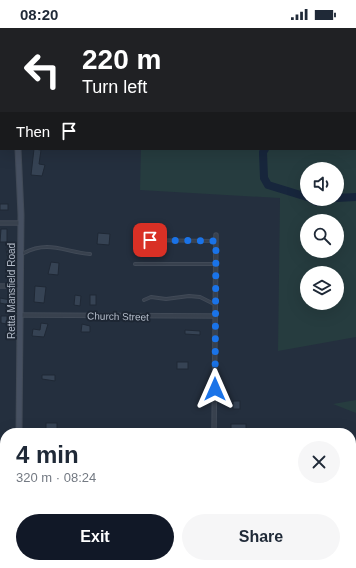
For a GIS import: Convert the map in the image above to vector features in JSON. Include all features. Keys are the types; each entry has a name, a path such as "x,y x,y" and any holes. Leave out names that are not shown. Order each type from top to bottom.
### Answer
{"street":[{"name":"Retta Mansfield Road","path":"18,150 21,223 19,428"},
{"path":"0,223 21,223"},
{"path":"214,428 216,235"},
{"path":"0,286 20,286"},
{"name":"Church Street","path":"21,315 215,316"}],"lane":[{"path":"139,240 216,241"},
{"path":"20,251 24,253 34,247 56,247 90,254"},
{"path":"135,264 216,264"},
{"path":"144,300 151,297 166,299 194,296 216,304"}],"green space":[{"path":"141,150 356,150 356,337 278,351 280,198 140,190"},
{"path":"356,400 356,413 333,404"}],"building":[{"path":"34,150 41,150 39,164 45,165 42,176 31,175"},
{"path":"0,204 8,204 8,210 0,210"},
{"path":"1,229 7,229 7,242 0,242"},
{"path":"98,233 110,234 109,245 97,244"},
{"path":"6,248 12,248 12,256 7,256"},
{"path":"51,262 59,263 58,275 48,274"},
{"path":"35,286 46,287 44,303 34,302"},
{"path":"75,295 81,296 80,306 74,305"},
{"path":"90,295 96,295 96,305 90,305"},
{"path":"0,298 11,300 10,305 0,303"},
{"path":"1,316 7,316 7,324 1,323"},
{"path":"41,323 48,324 44,337 32,336 33,329 40,330"},
{"path":"82,324 90,326 90,332 81,332"},
{"path":"185,330 200,331 200,335 185,334"},
{"path":"177,362 188,362 188,369 177,369"},
{"path":"42,375 55,375 55,381 42,379"},
{"path":"233,401 240,401 240,409 233,409"},
{"path":"46,423 57,423 57,428 46,428"},
{"path":"231,424 246,424 246,428 231,428"}],"waterway":[{"path":"264,150 263,152 264,178 268,185 300,195"},
{"path":"344,198 356,197"}],"route":[{"path":"150,240 216,241 215,389"}]}
